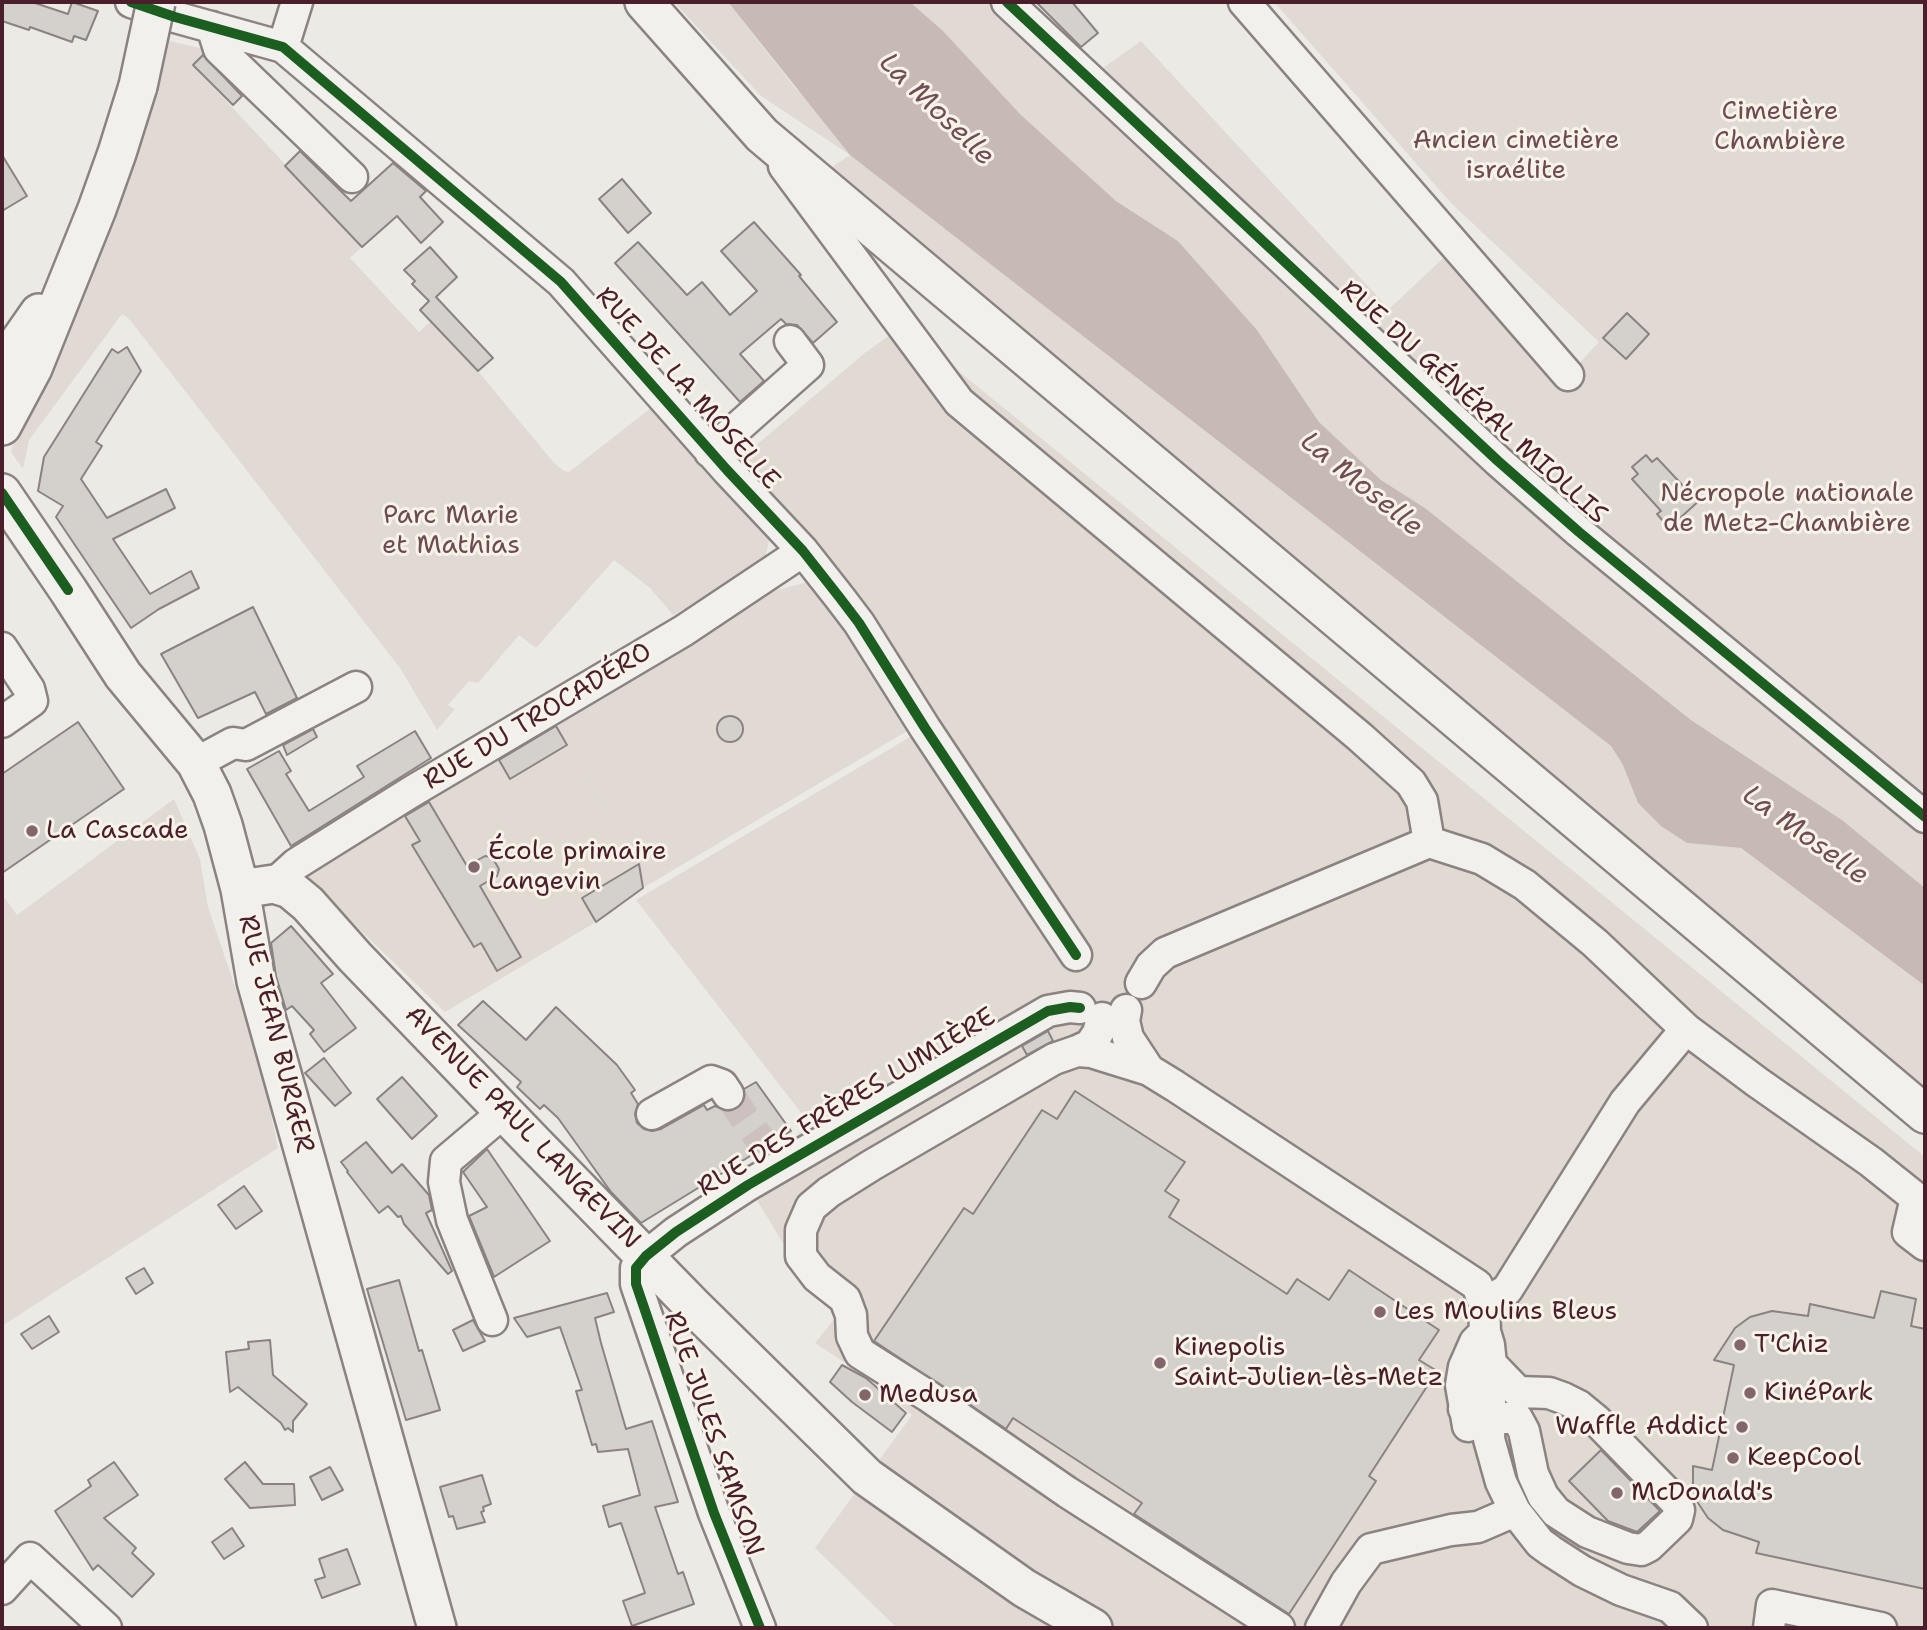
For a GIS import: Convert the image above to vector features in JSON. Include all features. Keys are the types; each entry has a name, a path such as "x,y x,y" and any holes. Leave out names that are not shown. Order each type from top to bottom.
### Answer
{"main road":[{"path":"2,426 33,368 117,153 138,86 156,2"},
{"path":"644,2 762,135 1925,1114"},
{"path":"2,366 74,264"},
{"name":"RUE JEAN BURGER","path":"2,493 123,675 196,763 212,794 223,825 257,886 256,981 437,1628"},
{"name":"AVENUE PAUL LANGEVIN","path":"257,886 290,890 309,904 355,957 646,1256 867,1477 1024,1588 1093,1628"}],"street":[{"name":"RUE DE LA MOSELLE","path":"131,2 283,47 561,282 710,452 803,551 859,623 925,728 1076,955"},
{"path":"283,47 297,2"},
{"name":"RUE DU GÉNÉRAL MIOLLIS","path":"1007,2 1508,470 1578,532 1925,817"},
{"path":"1244,2 1568,375"},
{"path":"212,27 219,49 352,177"},
{"path":"762,135 959,402 1412,783 1422,801 1429,842"},
{"path":"710,452 808,365 790,341"},
{"name":"RUE DU TROCADÉRO","path":"257,886 683,631 803,551"},
{"path":"2,648 29,689 32,701 2,722"},
{"path":"196,763 233,743 246,746 356,687"},
{"path":"1141,984 1151,967 1165,953 1429,842 1482,859 1525,885 1595,943 1686,1029 1756,1082 1871,1162 1916,1198 1908,1232 1925,1245"},
{"name":"RUE DES FRÈRES LUMIÈRE","path":"646,1256 770,1159 1048,1011 1070,1007 1103,1012"},
{"path":"1149,1070 1128,1038 1124,1021 1103,1012 1098,1033 1090,1045 1054,1059 829,1192 811,1207 801,1230 801,1256 817,1277 845,1299 851,1315 852,1336 860,1353 928,1396 1067,1492 1279,1628"},
{"path":"1485,1395 1549,1393 1579,1406 1676,1502 1679,1510 1677,1519 1649,1546 1641,1550 1628,1548 1570,1523 1543,1496 1533,1474 1524,1431 1517,1419 1485,1395 1461,1385 1464,1367 1484,1318 1507,1290 1625,1102 1686,1029"},
{"path":"1077,1051 1091,1052 1149,1070 1476,1285 1489,1345 1485,1395 1472,1439 1485,1470 1501,1482 1515,1511 1540,1543 1582,1571 1621,1590 1670,1607 1692,1628"},
{"path":"652,1114 711,1080 722,1085 728,1094"},
{"path":"492,1320 452,1220 443,1182 446,1161 505,1111"},
{"name":"RUE JULES SAMSON","path":"646,1256 636,1268 636,1284 714,1513 760,1628"},
{"path":"1321,1628 1346,1583 1371,1549 1451,1530 1478,1527 1515,1511"},
{"path":"2,1589 30,1558 106,1628"},
{"path":"1769,1628 1772,1605 1881,1628"}],"shaded area":[{"path":"903,326 1925,1157 1925,1628 1228,1628 912,1415 870,1379 815,1343 840,1312 811,1290 748,1185 809,1123 878,1080 1074,968 859,623 727,470 866,352"},
{"name":"École primaire Langevin","path":"553,721 639,864 643,888 611,913 445,1012 325,896 304,870"}],"green space":[{"path":"674,2 728,2 796,89 1611,746 1623,765 1638,803 1687,843 1741,848 1925,986 1925,1114 814,179 850,155 761,96"},
{"path":"910,2 1007,2 1089,78 1141,41 1389,309 1456,246 1568,375 1599,342 1451,203 1274,2 1925,2 1925,888 1842,820 1691,720 1425,508 1381,480 1319,422 1257,330 1178,241 1116,201 1020,114 943,32"},
{"name":"Parc Marie et Mathias","path":"165,40 209,50 193,65 362,247 350,258 419,332 431,321 478,371 554,463 569,472 652,407 770,537 764,562 673,615 650,588 614,560 536,648 519,635 478,683 469,681 448,705 455,709 437,730 400,668 130,320 122,314 29,440 23,469 11,452 19,421"},
{"path":"813,581 914,727 643,888 639,864 553,721 772,591"},
{"path":"925,728 1075,968 878,1080 809,1123 636,900"},
{"path":"174,799 200,859 208,907 260,1061 278,1148 2,1326 2,894 17,915"},
{"path":"912,1415 1228,1628 897,1628 815,1548"}],"water":[{"name":"La Moselle","path":"728,2 910,2 943,31 1020,114 1116,201 1178,241 1257,330 1319,422 1381,480 1425,508 1691,720 1842,820 1925,888 1925,986 1741,848 1687,843 1661,826 1638,803 1623,765 1611,746 850,155"}],"building":[{"path":"2,2 32,2 68,14 72,2 98,11 86,40 74,36 72,42 30,27 29,30 2,21"},
{"path":"1036,2 1072,2 1098,33 1081,47"},
{"path":"203,55 242,96 233,105 193,65"},
{"path":"300,151 351,201 393,163 426,191 420,197 443,222 421,243 397,216 362,247 285,166"},
{"path":"2,155 27,196 2,211"},
{"path":"622,179 651,213 628,233 599,199"},
{"path":"754,222 801,275 799,276 837,322 813,343 797,325 786,324 781,319 740,354 764,381 740,402 615,263 638,242 687,295 702,282 730,315 757,291 721,251"},
{"path":"430,247 457,277 436,297 493,358 478,371 420,310 429,301 412,284 415,281 404,270"},
{"path":"1627,313 1649,334 1626,359 1603,338"},
{"path":"127,347 141,371 96,442 102,446 81,479 107,518 166,489 175,508 113,539 150,594 191,571 199,588 159,609 131,628 56,517 63,506 38,491 44,457 112,349 118,353"},
{"path":"1646,455 1652,462 1657,458 1686,489 1689,486 1701,499 1669,528 1657,514 1661,511 1632,479 1638,474 1632,467"},
{"path":"253,607 297,698 266,714 255,692 198,718 161,654"},
{"path":"730,716 740,719 743,729 740,739 730,742 720,739 717,729 720,719"},
{"name":"La Cascade","path":"78,722 124,789 2,873 2,774"},
{"path":"556,726 567,745 510,779 499,760"},
{"path":"313,729 317,737 287,755 283,745"},
{"path":"415,731 431,758 291,846 247,769 279,751 291,771 286,774 309,811 364,777 357,766"},
{"path":"429,802 467,866 485,856 492,857 499,869 497,876 480,886 521,957 497,971 481,943 474,947 412,845 420,841 405,816"},
{"path":"639,864 643,888 596,922 582,898"},
{"path":"291,926 333,974 321,983 356,1028 324,1052 310,1034 314,1030 292,1006 286,1010 276,976 271,943"},
{"path":"483,1001 526,1040 556,1007 617,1065 635,1090 631,1093 638,1104 635,1114 637,1123 644,1129 661,1129 704,1105 707,1110 715,1106 728,1111 737,1109 744,1101 744,1089 756,1082 791,1131 641,1223 611,1192 558,1118 544,1105 540,1109 517,1087 521,1082 458,1025"},
{"path":"1048,1031 1053,1041 1027,1055 1022,1046"},
{"path":"324,1058 351,1093 335,1106 305,1073"},
{"path":"402,1077 437,1116 412,1139 377,1099"},
{"path":"1075,1091 1185,1162 1165,1191 1179,1200 1169,1217 1287,1294 1297,1279 1329,1300 1349,1270 1439,1330 1419,1360 1437,1371 1369,1476 1376,1481 1289,1614 1134,1514 1142,1503 1013,1418 1006,1429 874,1341 964,1208 973,1214 1042,1110 1057,1119"},
{"path":"366,1142 392,1173 402,1164 429,1195 432,1210 426,1213 452,1271 448,1274 404,1224 401,1216 398,1217 388,1206 379,1213 347,1172 341,1162"},
{"path":"487,1149 550,1241 494,1277 469,1216 487,1207 463,1172"},
{"path":"244,1186 262,1211 236,1229 218,1205"},
{"path":"144,1268 153,1283 136,1294 126,1278"},
{"path":"399,1280 419,1351 422,1350 440,1410 406,1420 367,1289"},
{"path":"1881,1291 1916,1299 1911,1326 1925,1329 1925,1589 1756,1553 1759,1542 1723,1530 1708,1518 1696,1500 1693,1484 1693,1466 1712,1470 1734,1365 1714,1360 1735,1328 1750,1317 1772,1311 1808,1316 1810,1304 1874,1318"},
{"path":"607,1293 614,1312 595,1318 601,1343 626,1429 652,1421 678,1502 655,1507 678,1574 683,1572 694,1604 632,1626 623,1601 645,1593 621,1523 609,1527 603,1506 640,1495 628,1449 598,1452 596,1444 592,1445 576,1391 582,1390 560,1327 527,1337 514,1318"},
{"path":"49,1316 59,1332 32,1349 21,1334"},
{"path":"473,1320 485,1341 463,1351 453,1330"},
{"path":"270,1340 273,1375 307,1404 293,1421 293,1432 288,1428 285,1430 281,1423 238,1387 230,1392 226,1352 249,1349 248,1342"},
{"name":"Medusa","path":"842,1365 866,1378 906,1413 892,1432 830,1382"},
{"name":"McDonald's","path":"1601,1450 1660,1511 1637,1532 1608,1521 1569,1481"},
{"path":"114,1462 138,1495 104,1518 136,1548 132,1553 154,1574 132,1597 98,1565 93,1570 55,1511 91,1486 88,1480"},
{"path":"245,1462 263,1484 294,1484 295,1505 250,1508 225,1479"},
{"path":"330,1467 343,1490 322,1500 310,1477"},
{"path":"482,1475 491,1504 483,1507 484,1511 481,1512 485,1522 457,1529 453,1516 449,1517 440,1487"},
{"path":"232,1528 244,1546 224,1559 212,1542"},
{"path":"347,1549 360,1584 322,1598 315,1580 325,1577 319,1559"}],"tunnel":[{"path":"728,1094 766,1148"}],"cycle path":[{"path":"131,2 283,47 561,282 727,470 803,551 840,598 1076,955"},
{"path":"1007,2 1498,461 1579,532 1925,817"},
{"path":"2,493 68,590"},
{"path":"760,1628 714,1513 636,1284 636,1268 646,1256 676,1232 748,1185 1048,1011 1080,1008"}],"place":[{"name":"La Cascade","path":"32,831"},
{"name":"École primaire Langevin","path":"474,867"},
{"name":"Les Moulins Bleus","path":"1380,1312"},
{"name":"T'Chiz","path":"1740,1345"},
{"name":"Kinepolis Saint-Julien-lès-Metz","path":"1160,1363"},
{"name":"KinéPark","path":"1750,1393"},
{"name":"Medusa","path":"865,1395"},
{"name":"Waffle Addict","path":"1742,1427"},
{"name":"KeepCool","path":"1733,1458"},
{"name":"McDonald's","path":"1617,1493"}],"park label":[{"name":"Cimetière Chambière","path":"1780,127"},
{"name":"Ancien cimetière israélite","path":"1516,156"},
{"name":"Nécropole nationale de Metz-Chambière","path":"1787,509"}]}
